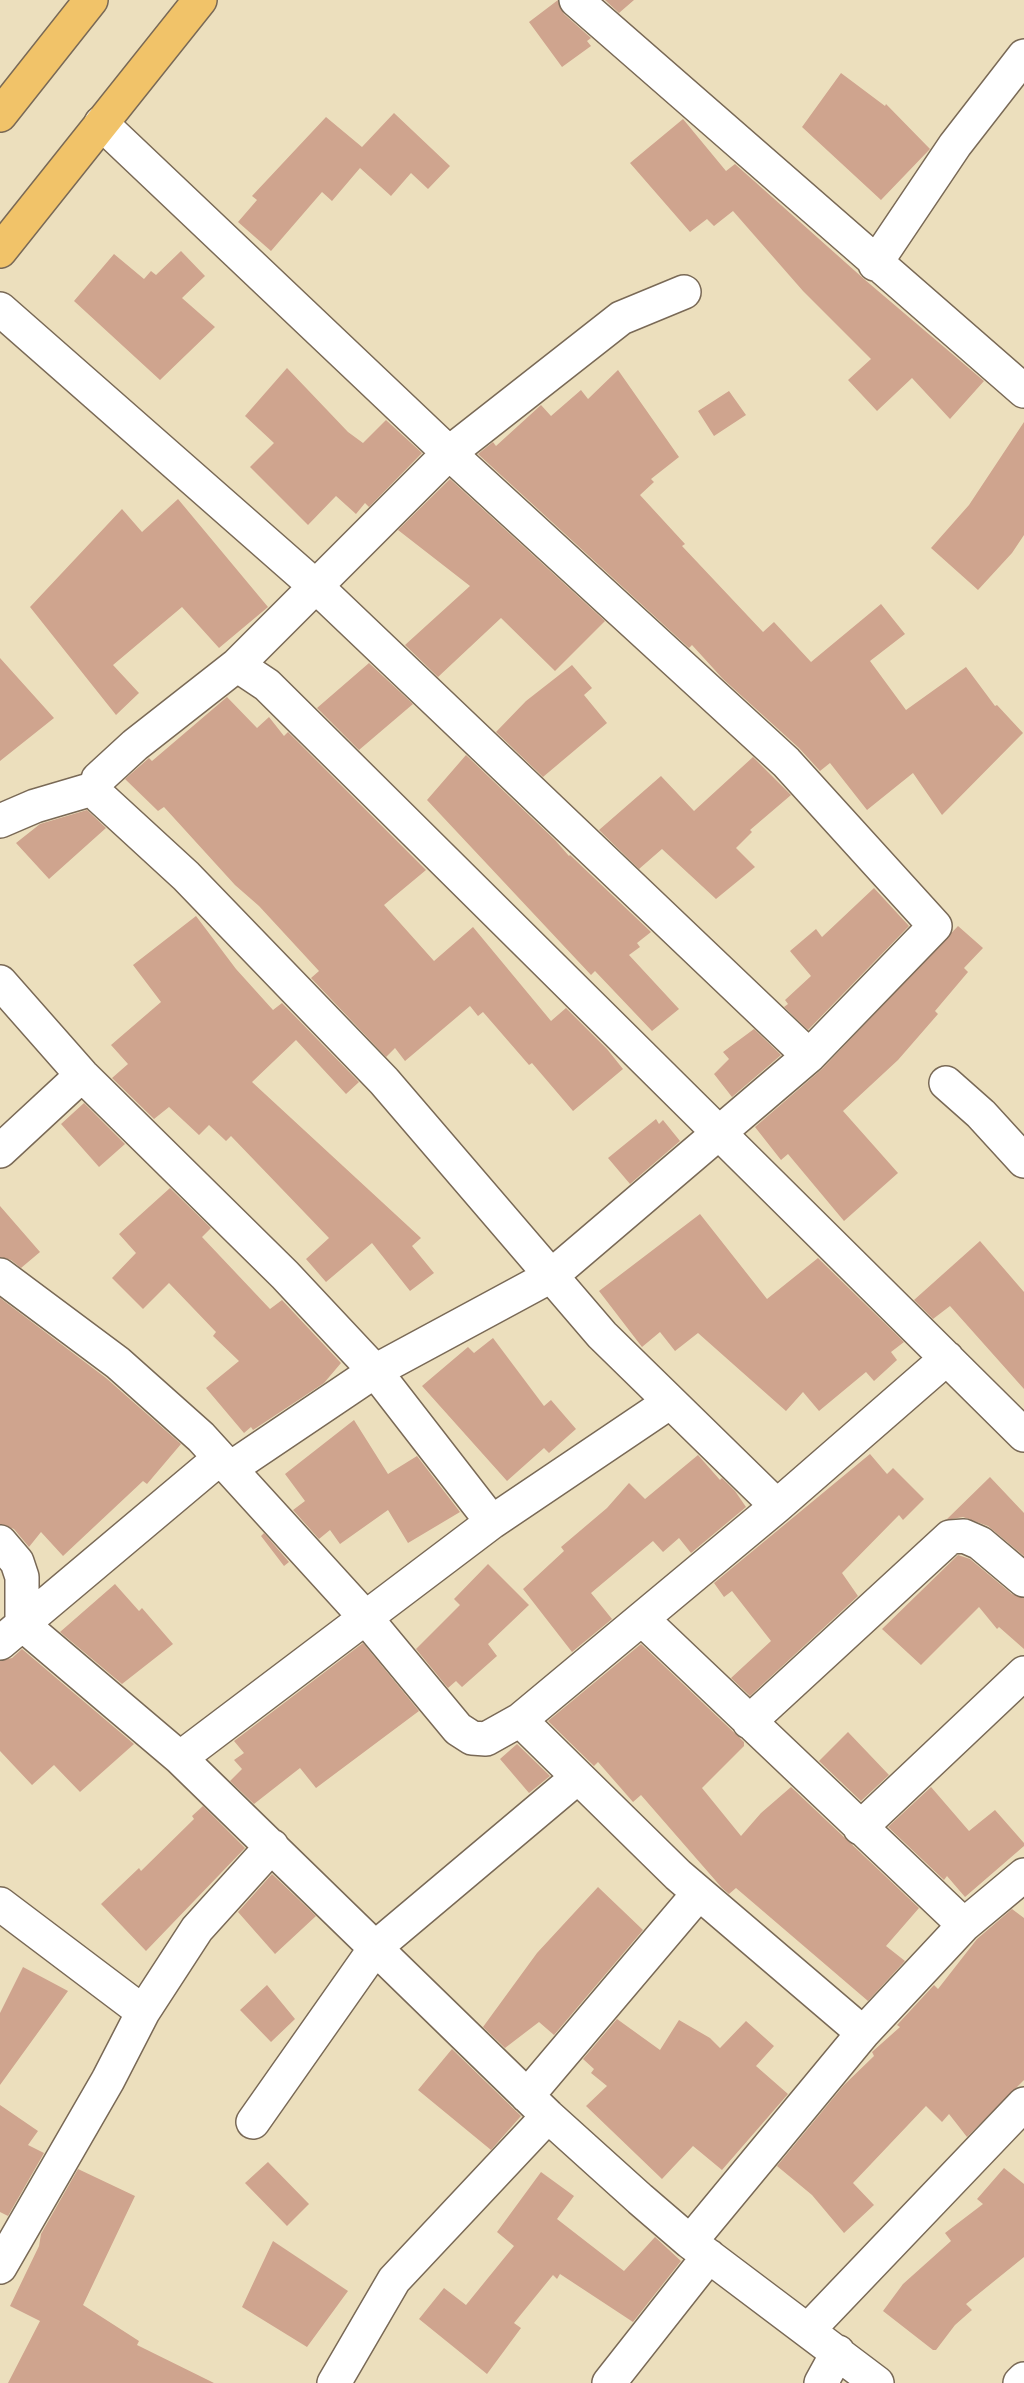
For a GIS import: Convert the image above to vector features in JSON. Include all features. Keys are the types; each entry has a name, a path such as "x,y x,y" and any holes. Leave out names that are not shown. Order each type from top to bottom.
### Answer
{"main road":[{"path":"0,115 91,0"},
{"path":"0,251 200,0"}],"street":[{"path":"576,0 875,264 1024,391"},
{"path":"875,264 955,145 1024,56"},
{"path":"11,1634 225,1463 375,1371 551,1276 809,1056 935,926 786,762 449,453 101,123"},
{"path":"684,292 621,318 449,453 317,588 237,665 135,745 98,779 96,788 100,797 186,876 384,1081 602,1335 777,1506"},
{"path":"0,309 317,588 809,1056"},
{"path":"237,665 267,686 1024,1435"},
{"path":"0,821 35,806 96,788"},
{"path":"0,982 81,1075 285,1275 375,1371 492,1522"},
{"path":"0,1151 81,1075"},
{"path":"946,1083 981,1114 1024,1161"},
{"path":"0,1275 118,1364 201,1437 365,1617 458,1729 472,1738 486,1738 520,1720 777,1506 947,1358"},
{"path":"180,1758 492,1522 670,1402"},
{"path":"749,1722 950,1538 964,1536 980,1543 1024,1580"},
{"path":"0,1542 17,1562 22,1577 11,1634"},
{"path":"642,1619 964,1925"},
{"path":"11,1634 180,1758 537,2106 700,2249 809,2329 877,2383"},
{"path":"860,1828 1024,1673"},
{"path":"520,1720 699,1893 863,2032"},
{"path":"253,2122 376,1947 578,1777"},
{"path":"0,2267 108,2080 143,2012 197,1929 272,1846"},
{"path":"609,2383 700,2249 863,2032 964,1925 1024,1875"},
{"path":"334,2383 394,2280 537,2106 699,1893"},
{"path":"0,1904 143,2012"},
{"path":"809,2329 1024,2104"},
{"path":"821,2383 838,2352"},
{"path":"1020,2383 1024,2379"}],"building":[{"path":"558,0 564,14 591,38 587,41 591,46 562,67 529,22"},
{"path":"605,0 634,0 619,13"},
{"path":"841,73 885,106 886,104 930,149 881,200 802,127"},
{"path":"394,113 450,166 428,189 411,173 391,196 360,168 332,201 322,192 271,251 238,222 257,200 252,196 326,117 362,147"},
{"path":"683,119 726,171 735,164 864,279 984,381 950,419 912,378 877,411 848,380 871,359 803,291 733,211 714,226 707,219 690,232 630,163"},
{"path":"181,251 205,276 182,298 215,327 160,380 74,301 114,254 144,279 151,271 156,275"},
{"path":"287,368 348,432 363,443 386,420 422,453 369,507 365,503 356,514 336,496 308,525 250,467 274,443 245,416"},
{"path":"618,370 679,457 651,479 654,482 640,495 685,544 682,546 763,632 774,622 811,662 881,604 905,634 870,661 906,710 966,667 995,706 997,705 1023,733 942,815 913,773 867,810 830,763 820,771 799,748 723,679 692,645 689,648 478,454 493,442 496,446 541,405 551,416 581,390 588,399"},
{"path":"729,391 746,415 714,436 698,411"},
{"path":"1024,422 1024,535 1012,553 978,590 931,548 969,505"},
{"path":"450,479 605,621 555,671 501,618 438,677 405,645 470,586 398,530"},
{"path":"178,499 268,607 219,648 182,607 113,665 139,693 116,715 30,607 122,509 142,532"},
{"path":"0,658 54,718 0,761"},
{"path":"369,663 413,704 359,750 317,708"},
{"path":"572,665 592,688 584,695 607,723 543,777 496,732 526,701"},
{"path":"227,697 257,728 269,717 284,736 288,732 426,870 384,905 434,961 473,927 551,1021 566,1008 607,1049 623,1069 573,1111 532,1063 529,1065 483,1012 478,1016 470,1006 405,1061 395,1048 386,1057 311,978 319,971 259,906 235,885 164,807 158,811 125,779 149,758 152,761"},
{"path":"466,755 651,932 637,943 640,947 629,955 679,1009 652,1031 595,971 591,975 427,800"},
{"path":"753,757 791,795 750,830 752,832 736,848 755,867 716,899 662,849 639,869 599,830 661,776 694,811"},
{"path":"87,810 106,828 49,879 16,843 40,824"},
{"path":"874,888 909,926 808,1030 784,1007 788,1004 785,1000 811,976 790,951 816,929 822,937"},
{"path":"196,916 236,969 273,1010 282,1003 359,1082 346,1094 296,1040 252,1082 421,1238 412,1246 434,1273 410,1291 372,1243 326,1282 306,1259 329,1238 231,1136 226,1141 209,1125 199,1135 169,1107 154,1119 112,1078 128,1064 111,1045 161,1002 133,965"},
{"path":"958,926 983,948 964,968 968,972 935,1011 938,1014 898,1060 843,1111 898,1173 844,1221 788,1154 781,1160 755,1127 822,1069"},
{"path":"754,1029 781,1055 732,1097 714,1074 729,1059 723,1052"},
{"path":"84,1103 125,1144 99,1167 61,1124"},
{"path":"656,1119 659,1124 663,1120 680,1141 630,1184 608,1158"},
{"path":"170,1188 211,1228 202,1237 270,1309 282,1300 341,1363 324,1383 253,1430 251,1427 244,1433 206,1388 239,1361 213,1336 216,1332 169,1283 143,1309 112,1278 136,1253 119,1234"},
{"path":"0,1206 40,1252 21,1268 11,1260 0,1257"},
{"path":"700,1214 767,1299 818,1258 904,1342 891,1352 897,1360 874,1381 866,1372 819,1411 803,1392 786,1411 698,1333 675,1351 660,1332 642,1347 599,1291"},
{"path":"980,1241 1024,1292 1024,1389 950,1306 933,1319 914,1300"},
{"path":"0,1298 106,1378 181,1444 147,1484 143,1481 63,1556 41,1532 29,1547 14,1529 0,1524"},
{"path":"493,1338 544,1406 551,1400 576,1429 549,1453 544,1448 507,1481 422,1386 468,1347 474,1353"},
{"path":"354,1420 388,1474 417,1456 460,1512 408,1543 388,1510 340,1544 330,1530 319,1539 293,1510 305,1501 285,1474"},
{"path":"870,1454 887,1474 893,1468 924,1499 903,1520 899,1515 842,1573 858,1596 750,1696 731,1678 771,1641 732,1591 724,1597 714,1583"},
{"path":"698,1455 720,1480 722,1478 735,1491 746,1507 691,1553 679,1538 663,1552 653,1541 591,1593 612,1619 572,1652 523,1589 564,1551 561,1547 607,1508 629,1483 645,1499"},
{"path":"990,1477 1024,1513 1024,1556 988,1526 963,1517 946,1520"},
{"path":"264,1533 289,1562 284,1566 261,1536"},
{"path":"958,1555 970,1559 1012,1594 1024,1598 1024,1649 999,1627 997,1629 979,1607 921,1665 882,1629"},
{"path":"488,1564 529,1605 488,1644 497,1656 462,1687 456,1681 448,1688 416,1649 460,1605 454,1599"},
{"path":"115,1584 139,1611 142,1608 173,1644 122,1684 60,1632"},
{"path":"363,1643 419,1711 316,1788 300,1768 254,1804 230,1781 242,1769 234,1760 244,1753 234,1741"},
{"path":"641,1644 744,1742 744,1746 702,1788 741,1836 761,1813 791,1787 919,1908 886,1946 905,1961 868,2001 736,1888 729,1894 722,1888 641,1795 633,1802 598,1762 594,1766 548,1721"},
{"path":"22,1649 134,1744 80,1792 54,1765 32,1785 0,1751 0,1661 12,1658"},
{"path":"848,1732 889,1775 861,1801 819,1761"},
{"path":"517,1744 550,1776 529,1793 500,1759"},
{"path":"931,1787 969,1831 995,1810 1024,1843 1024,1846 965,1897 947,1876 944,1880 888,1827"},
{"path":"203,1806 245,1848 146,1951 101,1904 139,1868 141,1871 194,1819 192,1816"},
{"path":"272,1874 316,1916 275,1954 238,1912"},
{"path":"598,1887 643,1930 554,2035 539,2022 505,2048 483,2027 537,1953"},
{"path":"1012,1909 1024,1918 1024,2080 967,2137 949,2114 942,2122 926,2106 853,2183 874,2205 844,2233 812,2195 777,2166 844,2085 874,2056 872,2052 900,2027 897,2025 934,1985 938,1989 977,1939"},
{"path":"23,1967 68,1991 0,2085 0,2013"},
{"path":"267,1985 295,2019 271,2042 240,2010"},
{"path":"617,2019 660,2050 679,2020 710,2038 720,2048 746,2021 774,2046 756,2066 788,2094 722,2170 693,2146 662,2179 586,2106 607,2086 591,2073 594,2069 583,2059"},
{"path":"452,2049 521,2116 491,2150 418,2090"},
{"path":"0,2105 38,2131 28,2145 44,2153 8,2216 0,2212"},
{"path":"268,2162 309,2204 287,2226 245,2183"},
{"path":"1004,2168 1024,2184 1024,2257 966,2304 972,2310 955,2325 936,2350 933,2350 883,2311 903,2284 951,2241 945,2233 983,2204 977,2199"},
{"path":"78,2169 135,2196 83,2305 139,2341 137,2345 214,2383 8,2383 40,2321 10,2306 39,2246 41,2234"},
{"path":"541,2172 574,2196 557,2219 624,2271 655,2237 681,2261 633,2322 560,2274 557,2279 553,2275 514,2323 521,2328 487,2374 419,2319 444,2288 466,2305 514,2246 497,2232"},
{"path":"273,2241 348,2291 307,2347 242,2307"}]}
